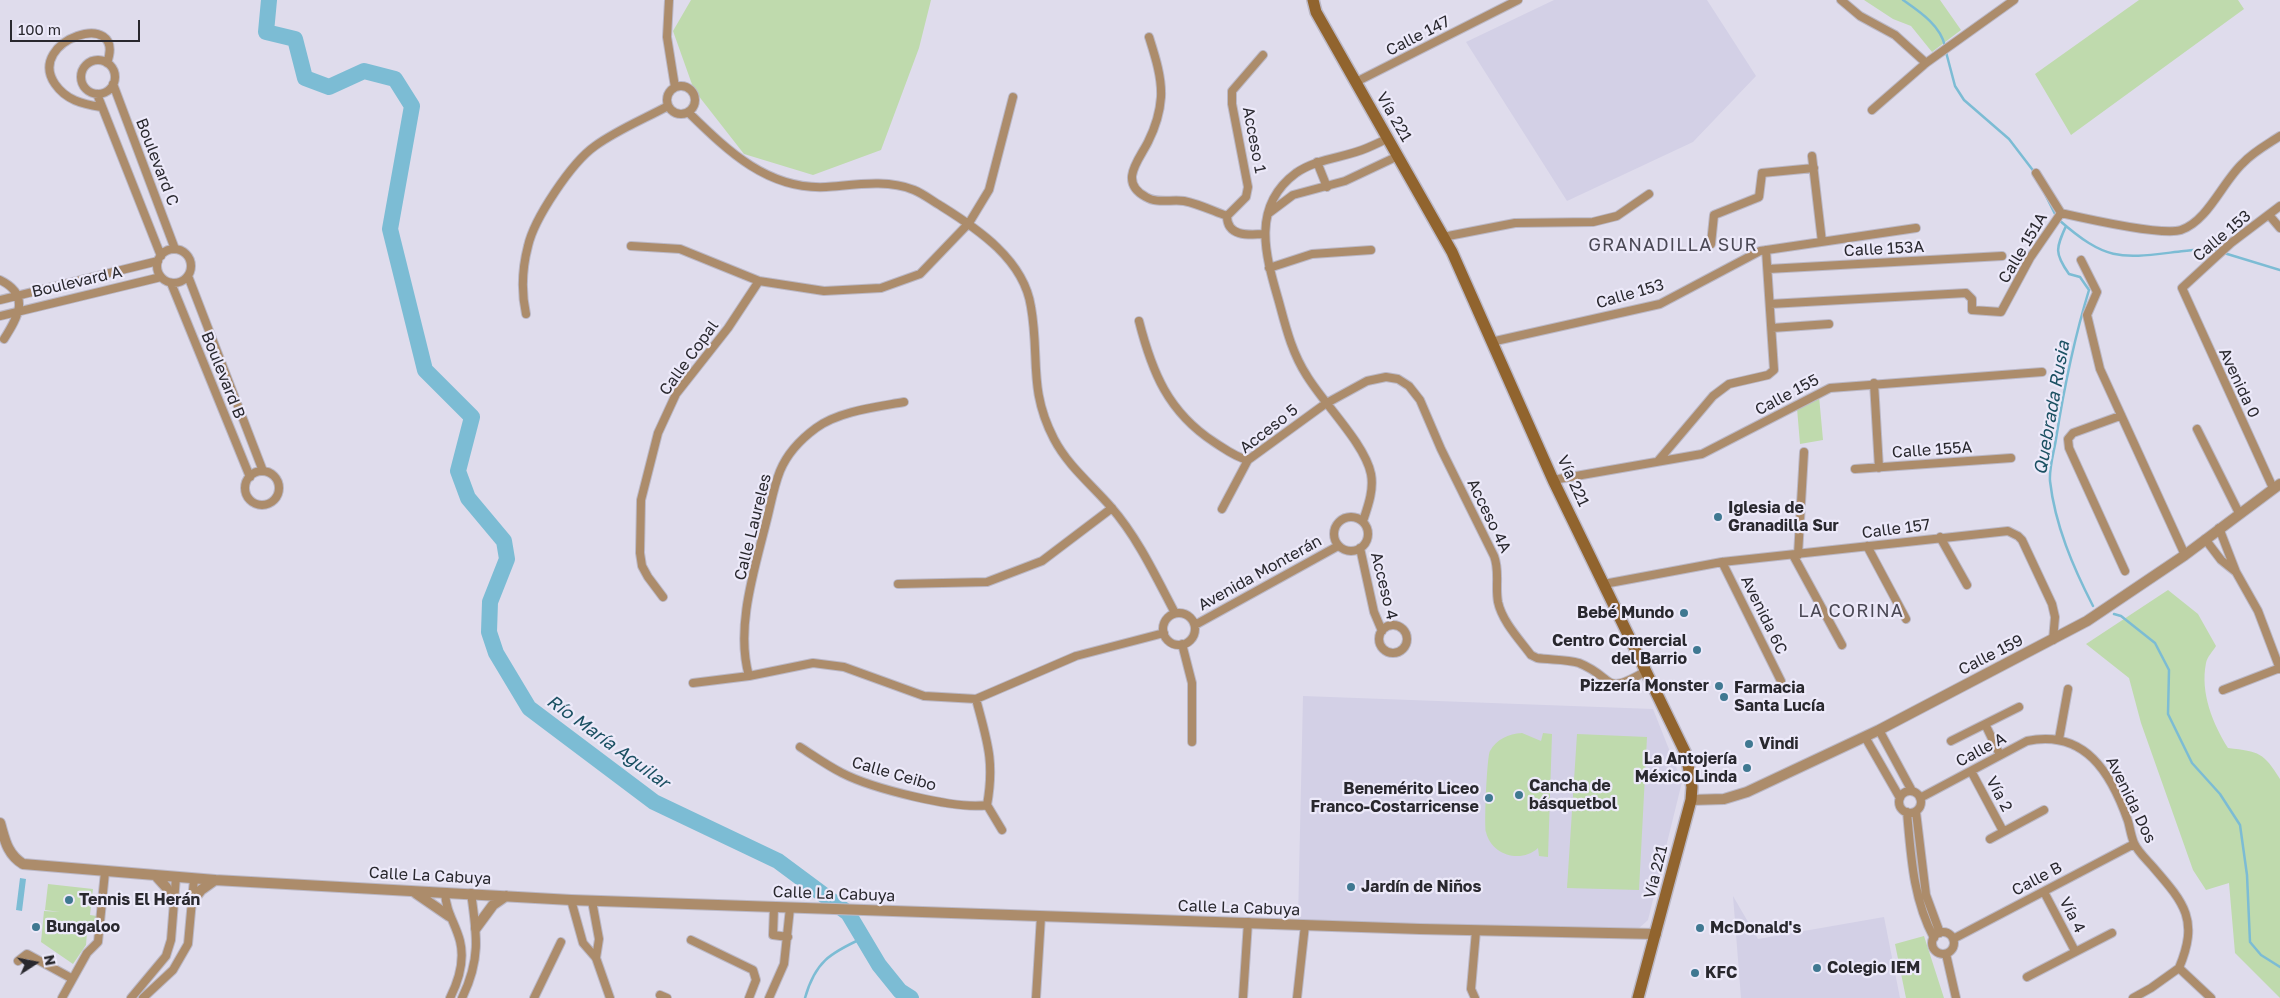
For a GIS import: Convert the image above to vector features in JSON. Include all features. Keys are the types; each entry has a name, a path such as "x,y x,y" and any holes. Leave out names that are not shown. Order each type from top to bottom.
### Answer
{"main road":[{"name":"Vía 221","path":"1312,0 1316,12 1443,237 1473,298 1554,480 1686,754 1692,787 1691,800 1638,998"}],"street":[{"path":"669,0 667,38 675,88 667,98 668,106 679,114 688,112 694,106 694,96 689,89 675,88"},
{"path":"1841,0 1860,16 1895,35 1926,63"},
{"path":"1872,110 1926,63 2014,0"},
{"name":"Calle 147","path":"1356,82 1515,1"},
{"path":"102,106 70,99 59,90 51,78 49,69 50,58 56,50 82,34 102,36 108,40 111,50 107,63"},
{"path":"1149,37 1161,83 1161,97 1159,111 1148,141 1132,169 1133,182 1138,193 1148,199 1190,202 1227,216 1230,228 1242,235 1264,234"},
{"name":"Acceso 1","path":"1227,216 1246,197 1248,187 1232,104 1232,91 1263,55"},
{"name":"Boulevard C","path":"159,258 97,94 84,87 82,72 92,61 107,63 113,70 113,84 175,249"},
{"path":"97,94 106,92 113,84"},
{"path":"631,246 680,249 759,281 824,291 882,288 920,274 969,223 989,190 1013,97"},
{"path":"526,314 522,280 528,244 563,178 593,147 668,106"},
{"path":"688,112 731,154 771,178 823,187 877,183 914,190 969,223 1009,259 1024,283 1031,306 1036,386 1042,413 1055,441 1073,466 1112,508 1147,560 1175,613"},
{"name":"Calle 151A","path":"1770,304 1966,294 1972,299 1972,310 2001,312 2030,258 2060,212 2088,220 2168,232 2182,230 2197,220 2242,163 2280,136"},
{"path":"1362,522 1371,494 1371,474 1364,453 1306,376 1287,335 1269,268 1264,234 1268,214 1278,194 1295,174 1316,162 1366,149 1388,138"},
{"path":"1268,214 1293,195 1345,182 1398,156"},
{"path":"1812,156 1822,242"},
{"path":"1316,162 1327,187"},
{"path":"1711,244 1714,215 1759,197 1762,173 1814,168"},
{"path":"2036,173 2060,212"},
{"path":"1443,237 1515,223 1593,222 1617,216 1649,194"},
{"name":"Calle 153","path":"2182,288 2231,243 2280,206"},
{"path":"2269,215 2280,228"},
{"name":"Calle 153","path":"1491,342 1660,304 1752,254 1766,250 1916,228"},
{"path":"175,249 184,253 190,261 188,276 180,282 171,283 161,277 158,272 159,258 169,250 175,249"},
{"path":"1269,268 1312,254 1371,250"},
{"path":"1658,461 1713,396 1723,387 1772,373 1775,368 1766,250"},
{"name":"Calle 153A","path":"1768,269 2002,256"},
{"name":"Boulevard A","path":"0,300 159,258"},
{"path":"2081,260 2097,292 2087,314 2098,364 2120,416 2185,555"},
{"name":"Boulevard B","path":"171,283 250,477 245,486 248,497 256,504 266,504 275,499 278,484 273,475 263,471 188,276"},
{"name":"Boulevard A","path":"0,316 41,304 161,277"},
{"path":"0,280 11,287 18,296 20,310 4,339"},
{"name":"Calle Copal","path":"663,597 642,566 640,554 641,500 658,433 676,394 728,328 759,281"},
{"name":"Avenida 0","path":"2182,288 2277,486"},
{"path":"39,291 41,304"},
{"path":"1139,321 1149,360 1164,391 1185,419 1200,433 1230,452 1248,460"},
{"path":"1772,328 1829,324"},
{"name":"Calle 155","path":"1554,480 1702,454 1830,388 1874,383 2042,372"},
{"name":"Acceso 4A","path":"1326,404 1367,381 1386,377 1398,379 1409,386 1420,400 1441,449 1494,556 1498,566 1498,604 1504,617 1531,654 1537,658 1578,663 1611,684 1619,685 1646,671"},
{"path":"1874,383 1879,468"},
{"name":"Calle Laureles","path":"750,676 745,662 745,621 758,557 780,470 794,448 818,427 856,411 904,402"},
{"name":"Acceso 5","path":"1222,509 1248,460 1326,404"},
{"path":"2120,416 2073,433 2068,439 2069,448 2086,488 2125,571"},
{"path":"2197,429 2239,513"},
{"path":"1804,452 1795,555 1842,645"},
{"name":"Calle 155A","path":"1855,469 2011,458"},
{"path":"250,477 263,471"},
{"name":"Calle 159","path":"1691,800 1724,799 1747,792 1865,737 2053,640 2087,621 2185,555 2277,486"},
{"path":"898,584 987,582 1042,561 1112,508"},
{"path":"1352,517 1362,522 1368,535 1360,548 1346,550 1338,546 1334,535 1337,524 1341,520 1352,517"},
{"path":"2219,528 2236,572 2258,611 2280,668 2223,690"},
{"name":"Calle 157","path":"1604,584 1722,562 2001,531 2014,533 2022,540 2052,604 2055,616 2053,640"},
{"path":"1940,537 1967,585"},
{"path":"2205,539 2221,560 2236,572"},
{"name":"Avenida Monterán","path":"1195,625 1338,546"},
{"path":"1867,546 1906,619"},
{"name":"Acceso 4","path":"1360,548 1374,612 1382,631"},
{"name":"Avenida 6C","path":"1722,562 1781,681"},
{"path":"1175,613 1185,614 1195,625 1191,640 1182,644 1169,641 1164,633 1164,623 1175,613"},
{"path":"693,683 750,676 813,664 844,667 924,696 976,699 1076,656 1164,633"},
{"path":"1182,644 1192,683 1192,742"},
{"path":"2059,739 2068,689"},
{"path":"976,699 990,749 992,779 987,805 1002,830"},
{"path":"1951,742 2019,707"},
{"path":"1985,724 2000,755"},
{"path":"1879,730 1912,791 1920,798 1921,803 1916,812 1926,895 1937,935 1934,948 1940,954 1946,954 1953,949 1953,939 1950,935 1937,935"},
{"path":"1865,737 1900,798 1900,807 1907,812 1916,812"},
{"name":"Calle A","path":"1920,798 2027,741 2041,738 2059,739"},
{"name":"Avenida Dos","path":"2059,739 2075,745 2094,757 2114,791 2128,821 2134,844 2178,899 2189,921 2188,946 2179,968"},
{"name":"Calle Ceibo","path":"800,747 843,774 906,795 973,807 987,805"},
{"name":"Vía 2","path":"1971,771 2003,831"},
{"path":"1900,798 1902,794 1912,791"},
{"path":"1990,839 2044,810"},
{"path":"1907,812 1914,882 1919,902 1937,935"},
{"name":"Calle La Cabuya","path":"0,823 8,849 14,858 31,866 194,879 592,901 1476,931 1656,934"},
{"name":"Calle B","path":"1953,939 2134,844"},
{"path":"62,998 71,978 87,954 98,942 106,872"},
{"path":"156,876 166,887 174,902"},
{"path":"131,998 166,956 171,940 176,877"},
{"path":"143,998 173,970 188,944 194,879"},
{"path":"191,903 201,890 215,880"},
{"path":"411,890 449,916"},
{"path":"446,892 449,916 462,953 458,982 450,998"},
{"name":"Vía 4","path":"2044,892 2076,951"},
{"path":"462,998 470,982 476,959 476,928 471,894"},
{"path":"476,928 493,905 506,896"},
{"path":"571,900 583,943 596,958 610,998"},
{"path":"592,901 599,939 596,958"},
{"path":"774,907 773,936 788,937"},
{"path":"770,998 784,964 790,908"},
{"path":"1036,998 1041,916"},
{"path":"1243,998 1248,922"},
{"path":"1297,998 1305,925"},
{"path":"1475,998 1471,989 1476,931"},
{"path":"2027,977 2112,933"},
{"path":"690,940 753,970 756,980 749,998"},
{"path":"534,998 562,942"},
{"path":"18,961 26,954 71,978"},
{"path":"1946,954 1956,998"},
{"path":"2133,998 2179,968 2211,998"}],"shaded area":[{"path":"1554,0 1707,0 1756,76 1693,142 1567,201 1466,42"},
{"name":"Benemérito Liceo Franco-Costarricense","path":"1303,696 1653,709 1682,782 1648,920 1637,930 1298,920"},
{"name":"Colegio IEM","path":"1733,896 1758,939 1884,917 1900,998 1741,998"}],"green space":[{"path":"691,0 931,0 919,48 881,150 813,175 744,154 694,90 673,31"},
{"path":"1864,0 1940,0 1961,30 1932,52 1911,26 1893,19"},
{"path":"2139,0 2238,0 2244,9 2071,135 2035,74"},
{"path":"1819,396 1823,440 1800,444 1797,408"},
{"path":"2168,590 2198,614 2216,646 2207,661 2205,674 2206,697 2217,729 2228,748 2254,752 2260,755 2265,758 2280,779 2280,998 2235,953 2229,883 2206,890 2193,870 2141,723 2129,678 2086,644"},
{"path":"1522,733 1541,741 1543,733 1552,734 1548,857 1539,856 1538,848 1531,853 1523,855 1507,855 1494,846 1486,832 1486,790 1490,751 1503,738"},
{"path":"1577,734 1647,737 1639,890 1567,888"},
{"path":"48,884 93,889 90,915 97,916 96,924 87,932 86,945 73,964 41,942 44,911 60,912 45,910"},
{"path":"1924,936 1944,998 1906,998 1895,944"}],"water":[{"path":"20,878 26,879 22,911 16,910"}],"waterway":[{"name":"Río María Aguilar","path":"269,0 266,32 295,39 305,78 329,87 364,71 395,79 412,106 390,229 425,370 472,417 458,471 468,498 504,541 507,559 490,602 489,632 496,653 529,708 654,802 778,861 848,913 879,965 900,991 911,998"},
{"path":"1903,0 1934,25 1945,46"},
{"path":"1946,52 1955,86 1964,100 2009,139 2035,173"},
{"path":"2045,194 2056,216"},
{"path":"2059,220 2091,244 2117,255 2146,255 2202,249 2219,251"},
{"name":"Quebrada Rusia","path":"2066,226 2058,250 2061,261 2069,274 2080,277 2089,290 2066,382 2051,465 2050,481 2056,514 2066,545 2093,606"},
{"path":"2224,253 2280,270"},
{"name":"Quebrada Rusia","path":"2114,614 2121,616 2155,643 2169,670 2168,714 2192,763 2220,794 2240,825 2247,875 2250,942 2261,955 2280,967"},
{"path":"805,998 814,976 825,960 841,949 863,938"}],"place":[{"name":"Iglesia de Granadilla Sur","path":"1718,517"},
{"name":"Bebé Mundo","path":"1684,613"},
{"name":"Centro Comercial del Barrio","path":"1697,650"},
{"name":"Pizzería Monster","path":"1719,686"},
{"name":"Farmacia Santa Lucía","path":"1724,697"},
{"name":"Vindi","path":"1749,744"},
{"name":"La Antojería México Linda","path":"1747,768"},
{"name":"Cancha de básquetbol","path":"1519,795"},
{"name":"Benemérito Liceo Franco-Costarricense","path":"1489,798"},
{"name":"Jardín de Niños","path":"1351,887"},
{"name":"Tennis El Herán","path":"69,900"},
{"name":"Bungaloo","path":"36,927"},
{"name":"McDonald's","path":"1700,928"},
{"name":"Colegio IEM","path":"1817,968"},
{"name":"KFC","path":"1695,973"}],"district":[{"name":"GRANADILLA SUR","path":"1673,245"},
{"name":"LA CORINA","path":"1851,611"}]}
